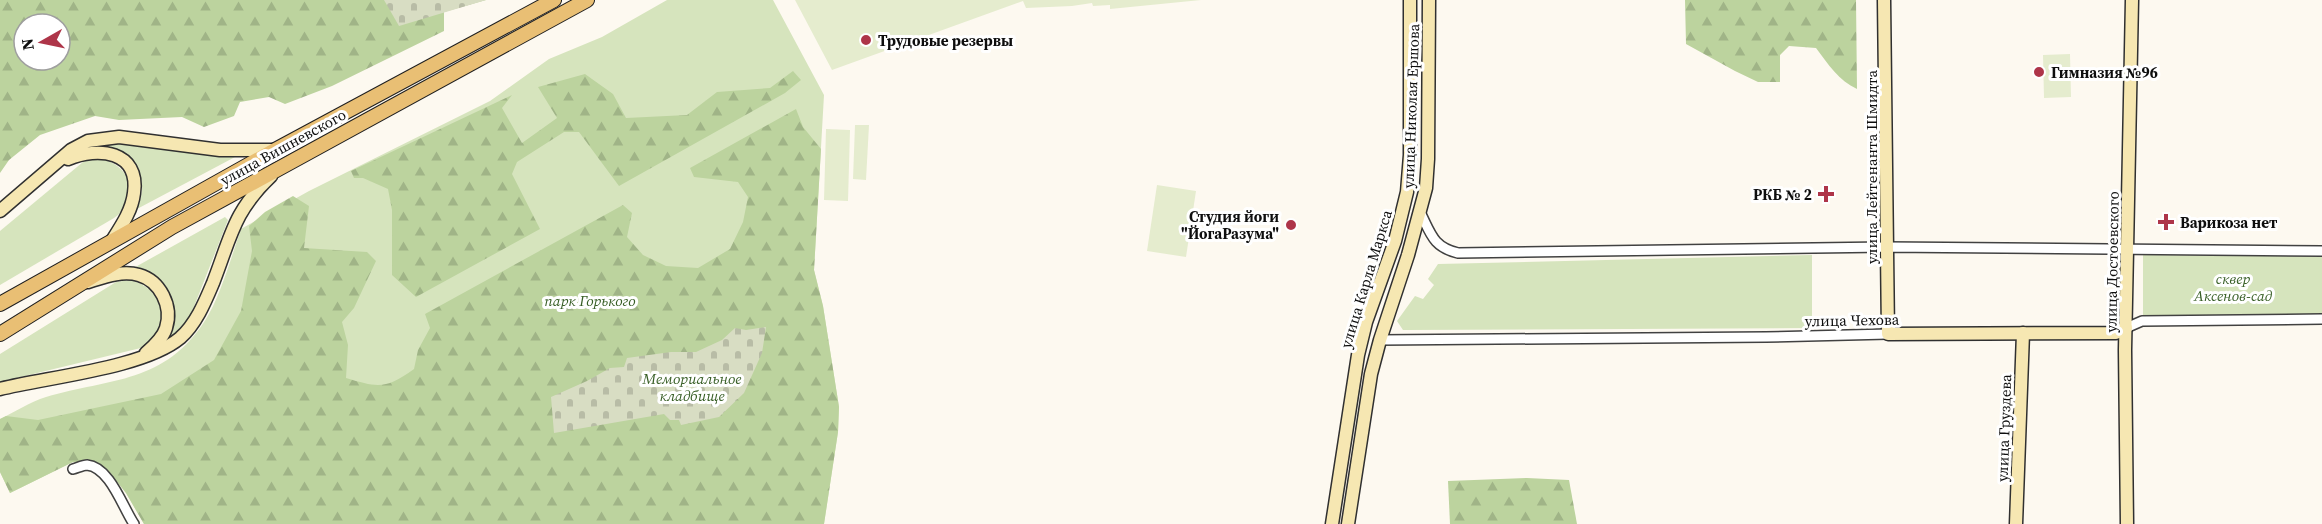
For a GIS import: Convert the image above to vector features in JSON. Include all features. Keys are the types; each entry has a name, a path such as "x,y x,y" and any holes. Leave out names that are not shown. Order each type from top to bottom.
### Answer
{"main road":[{"name":"улица Вишневского","path":"0,304 274,150 554,0"},
{"name":"улица Вишневского","path":"0,333 172,228 587,0"}],"street":[{"name":"улица Николая Ершова","path":"1420,212 1426,188 1428,159 1429,0"},
{"name":"улица Лейтенанта Шмидта","path":"1884,0 1888,333"},
{"name":"улица Достоевского","path":"2127,524 2126,327 2132,0"},
{"name":"улица Карла Маркса","path":"1332,524 1358,355 1366,322 1395,241 1407,192 1410,155 1410,2"},
{"path":"0,211 71,150 88,141 103,138 145,139 219,150 274,150"},
{"path":"44,174 69,159 87,153 108,153 123,160 131,168 135,179 135,191 127,217 113,239"},
{"path":"0,389 141,358 165,348 181,337 196,319 206,298 241,211 254,192 281,167"},
{"path":"1420,212 1436,244 1445,250 1458,253 1886,247 2322,251"},
{"name":"улица Карла Маркса","path":"1348,524 1366,400 1380,340 1420,212"},
{"path":"78,284 120,273 140,275 158,287 165,298 167,326 155,346 141,358"},
{"name":"улица Чехова","path":"1380,340 1755,337 1888,333 2116,333 2142,321 2322,319"},
{"name":"улица Груздева","path":"2016,524 2023,333"},
{"path":"73,469 88,465 103,473 134,524"}],"green space":[{"path":"0,0 486,0 444,12 444,31 332,86 285,104 269,97 240,102 234,116 204,127 182,117 119,120 95,116 40,135 9,160 0,173"},
{"path":"384,0 486,0 399,26"},
{"name":"парк Горького","path":"667,0 773,0 824,95 814,270 823,306 839,407 838,432 824,524 144,524 126,493 107,469 73,462 10,493 0,472 0,419 46,397 135,375 173,356 190,340 211,310 241,229 309,191 490,101 549,59 602,37"},
{"name":"Трудовые резервы","path":"795,0 1201,0 1110,9 1110,5 1093,6 1092,3 1026,8 1023,1 832,70"},
{"path":"1685,0 1856,0 1857,89 1839,77 1816,48 1789,46 1780,55 1780,82 1758,82 1735,71 1686,44"},
{"path":"2070,54 2071,97 2044,98 2043,55"},
{"path":"793,71 801,80 785,93 619,186 579,132 564,132 517,162 512,174 540,229 416,297 392,275 392,210 388,189 363,178 354,178 351,171 512,95 502,108 522,143 557,118 538,87 585,74 613,94 626,118 687,115 717,92 770,88"},
{"name":"парк Горького","path":"796,109 803,127 821,149 814,270 823,306 839,407 838,432 824,524 144,524 126,493 107,469 73,462 10,493 0,472 0,419 6,416 38,420 161,394 214,360 241,311 252,251 249,226 265,212 293,196 309,206 304,248 367,252 376,261 354,308 342,322 348,345 346,378 367,384 382,385 414,369 418,350 430,328 425,314 623,205 632,213 627,237 643,255 666,266 698,268 730,249 743,222 748,197 738,182 694,177 690,168"},
{"path":"855,125 869,125 866,180 853,179"},
{"path":"826,129 850,130 848,201 824,200"},
{"path":"121,140 235,157 137,209 142,186 136,166 120,152 97,146"},
{"path":"95,158 117,166 129,182 129,201 123,210 114,218 0,285 0,231 83,162"},
{"path":"1157,185 1196,191 1186,257 1147,251"},
{"path":"225,217 228,220 188,322 164,346 173,308 130,270"},
{"path":"1812,255 1812,328 1403,330 1397,321 1415,296 1423,299 1434,285 1428,279 1438,264"},
{"name":"сквер Аксенов-сад","path":"2143,255 2322,256 2322,315 2143,318"},
{"path":"130,280 153,293 159,300 164,316 157,335 145,347 0,382 0,354 116,282"},
{"name":"Мемориальное кладбище","path":"766,327 762,353 744,393 719,417 681,425 679,420 670,420 664,414 554,433 551,397 610,368 624,367 627,358 671,352 696,352 722,340 735,328 746,330"},
{"path":"1527,478 1569,480 1577,524 1450,524 1448,481"}],"place":[{"name":"Трудовые резервы","path":"866,40"},
{"name":"Гимназия №96","path":"2039,72"},
{"name":"РКБ № 2","path":"1826,194"},
{"name":"Варикоза нет","path":"2166,222"},
{"name":"Студия йоги \"ЙогаРазума\"","path":"1291,225"}]}
